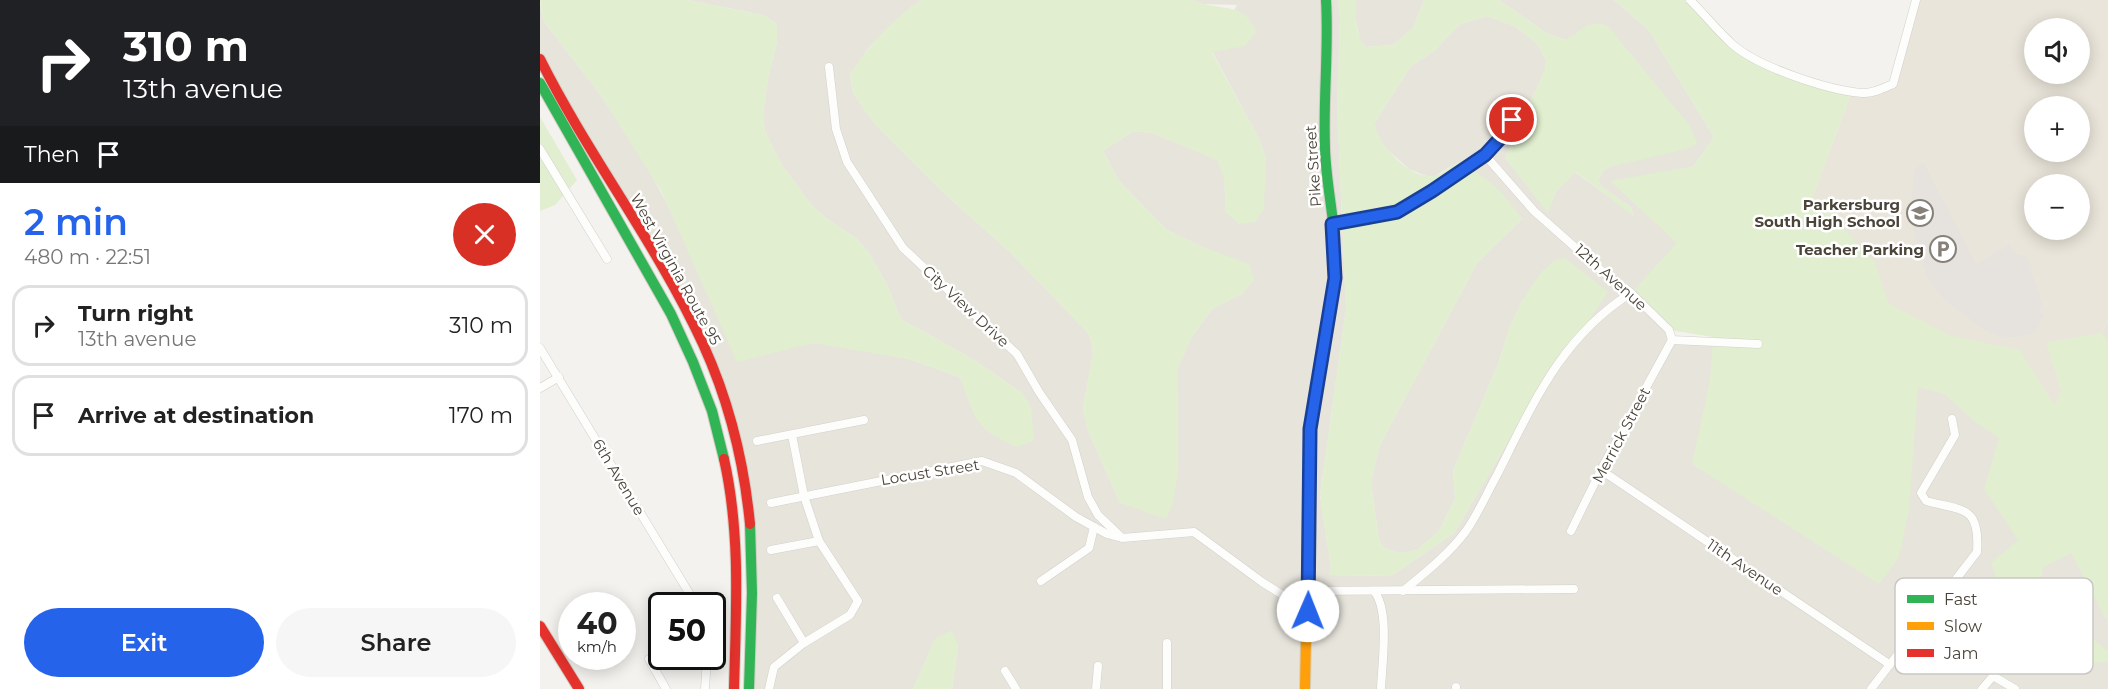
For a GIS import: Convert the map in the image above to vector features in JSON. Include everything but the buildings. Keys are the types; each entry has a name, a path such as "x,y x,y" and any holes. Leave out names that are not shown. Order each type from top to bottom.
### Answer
{"main road":[{"name":"Pike Street","path":"1305,689 1309,591 1310,429 1335,278 1325,148 1329,31 1326,0"},
{"name":"West Virginia Route 95","path":"540,59 561,100 683,305 703,345 721,390 740,460 750,526 752,579 749,689"},
{"name":"West Virginia Route 95","path":"540,83 667,308 690,352 709,403 725,460 734,521 736,569 734,689"},
{"path":"540,626 579,689"}],"street":[{"path":"1690,0 1733,44 1752,58 1820,85 1864,93 1893,84 1916,0"},
{"name":"City View Drive","path":"829,67 836,129 847,162 903,248 1017,354 1039,392 1072,440 1088,497 1093,506 1122,538"},
{"path":"1332,224 1397,212 1432,191 1485,155 1507,131 1512,120 1509,112"},
{"path":"540,149 607,259"},
{"name":"12th Avenue","path":"1485,155 1534,210 1603,272 1631,293 1668,330 1672,340"},
{"path":"1402,591 1430,569 1466,531 1545,382 1579,336 1617,302 1631,293"},
{"path":"1672,340 1758,344"},
{"name":"Merrick Street","path":"1571,531 1601,470 1672,340"},
{"name":"6th Avenue","path":"540,348 689,592"},
{"path":"540,388 559,377"},
{"path":"1952,419 1955,435 1948,451 1921,493 1926,501 1956,507 1970,515 1978,533 1977,552 1957,578"},
{"path":"757,441 864,420"},
{"path":"770,689 774,667 804,643 850,615 858,601 819,541 804,496 792,435"},
{"name":"Locust Street","path":"771,503 982,461 1016,473 1076,518 1107,534 1122,538"},
{"name":"11th Avenue","path":"1601,470 1889,664"},
{"path":"1041,581 1089,548 1094,527"},
{"path":"1122,538 1194,532 1262,582 1308,611"},
{"path":"771,550 819,541"},
{"path":"1309,591 1574,589"},
{"path":"1374,591 1379,597 1383,620 1382,689"},
{"path":"777,598 804,643"},
{"path":"1167,643 1167,689"},
{"path":"1871,689 1895,656"},
{"path":"1096,689 1098,666"},
{"path":"656,670 666,689"},
{"path":"705,689 706,670"},
{"path":"1005,671 1017,689"},
{"path":"1982,689 1993,676 2014,689"}],"shaded area":[{"path":"687,0 922,0 910,8 870,46 850,74 853,93 875,124 946,195 1011,253 1090,335 1093,353 1083,408 1087,428 1120,503 1178,471 1177,370 1191,338 1212,309 1243,293 1198,245 1167,230 1119,181 1103,151 1133,131 1152,133 1218,160 1224,176 1226,213 1266,160 1261,143 1212,51 1237,5 1202,4 1193,0 1338,0 1340,16 1337,107 1346,309 1320,495 1331,568 1329,575 1391,576 1454,533 1506,445 1523,299 1510,326 1498,364 1453,471 1455,499 1439,531 1417,550 1400,553 1384,548 1379,540 1371,483 1379,447 1477,263 1522,219 1458,162 1435,176 1426,176 1409,169 1383,146 1375,130 1375,122 1411,66 1434,51 1460,24 1487,16 1515,26 1537,44 1546,60 1545,70 1505,158 1548,212 1556,191 1575,172 1633,215 1631,207 1602,187 1598,180 1602,172 1609,167 1589,25 1566,40 1548,34 1499,0 1614,0 1648,29 1714,137 1694,166 1678,243 1669,330 1672,340 1758,344 1945,394 1974,421 2061,390 2102,333 2108,320 2108,689 952,689 958,646 935,639 913,689 748,689 747,501 716,372 540,54 540,3 543,20 602,97 649,170 669,208 776,351 812,343 830,345 909,359 960,377 967,395 1022,393 974,360 901,319 887,285 869,253 857,239 812,206 781,164 765,132 763,114 768,78 777,42 777,24 763,15"},
{"path":"1356,0 1424,0 1413,28 1392,45 1366,47 1360,41 1355,16"},
{"name":"Parkersburg South High School","path":"1916,0 2108,0 2108,320 2102,333 2047,343 2061,390 2055,407 1974,421 1944,394 1758,344 1852,91 1864,93 1893,84"},
{"name":"Teacher Parking","path":"1924,163 1976,264 2009,245 2014,253 2027,257 2042,304 2039,313 2044,315 2038,328 2031,334 2003,337 1985,330 1945,301 1927,277 1910,218 1914,169"}],"green space":[{"path":"540,0 687,0 763,15 777,24 777,42 768,78 763,114 765,132 781,164 812,206 857,239 869,253 887,285 901,319 974,360 1022,393 1031,407 1034,441 1017,447 992,434 978,421 960,377 909,359 812,343 737,362 661,191 602,97 543,20"},
{"path":"922,0 1193,0 1239,11 1251,22 1256,32 1245,46 1212,52 1261,143 1266,160 1264,209 1255,222 1239,224 1226,213 1224,177 1217,160 1152,133 1133,131 1103,151 1119,181 1167,230 1198,245 1249,264 1254,280 1243,293 1212,309 1191,338 1177,370 1178,471 1173,503 1166,519 1120,503 1087,428 1083,408 1093,353 1090,335 1011,253 946,195 875,124 853,93 850,74 857,64 891,24"},
{"path":"1338,0 1356,0 1358,32 1366,47 1392,45 1413,28 1424,0 1499,0 1548,34 1566,40 1590,25 1607,25 1690,126 1697,143 1690,148 1609,167 1602,172 1598,180 1602,187 1631,207 1633,216 1576,172 1556,191 1548,213 1505,158 1545,70 1546,60 1537,44 1515,26 1487,16 1460,24 1434,51 1411,66 1375,122 1381,140 1405,166 1424,176 1436,175 1458,162 1477,172 1494,186 1522,219 1477,263 1379,447 1371,483 1379,540 1384,548 1400,553 1417,550 1439,531 1455,499 1453,471 1498,364 1510,326 1523,299 1541,272 1557,259 1565,258 1608,292 1506,445 1454,533 1391,576 1329,575 1331,568 1320,495 1346,309 1337,107 1340,16"},
{"path":"1614,0 1690,0 1752,58 1820,85 1852,91 1813,196 1875,262 1889,304 1952,336 2020,350 2055,406 2061,390 2046,343 2102,333 2108,342 2108,619 2093,594 2093,578 2084,578 2071,553 2043,567 2041,578 1997,578 1991,563 2018,540 1984,489 1999,438 1974,421 1945,394 1918,387 1909,510 1899,557 1879,584 1692,464 1710,381 1713,337 1669,330 1631,293 1677,243 1610,181 1694,166 1714,137 1648,29"},
{"path":"540,117 577,180 555,205 540,211 540,161 546,152 540,143"},
{"path":"952,630 958,646 952,689 913,689 935,639"},
{"path":"2093,639 2108,651 2108,662 2093,663"}],"traffic: fast":[{"path":"1326,0 1325,148 1334,231 1334,281"},
{"path":"540,83 671,314 712,411 724,459"},
{"path":"749,689 752,593 750,524"}],"traffic: slow":[{"path":"1305,689 1310,429 1334,281"}],"traffic: jam":[{"path":"540,59 580,131 665,271 703,344 734,432 744,478 750,524"},
{"path":"724,459 735,545 734,689"},
{"path":"540,626 579,689"}],"place":[{"name":"Parkersburg South High School","path":"1920,213"},
{"name":"Teacher Parking","path":"1943,249"}],"route":[{"path":"1308,611 1310,429 1335,278 1332,224 1397,212 1485,155 1507,131 1512,120"}]}
